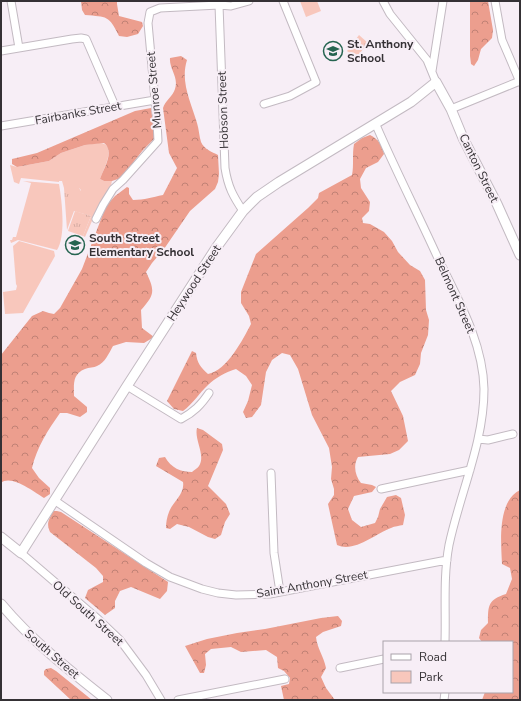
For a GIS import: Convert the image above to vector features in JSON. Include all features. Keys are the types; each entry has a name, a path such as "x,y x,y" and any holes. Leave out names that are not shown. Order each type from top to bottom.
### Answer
{"street":[{"path":"11,1 19,48"},
{"path":"219,5 231,6 249,1"},
{"path":"264,104 290,96 316,82 283,1"},
{"path":"383,1 390,14 426,60 436,82"},
{"path":"432,71 443,1"},
{"path":"451,109 520,82 502,40 495,1"},
{"name":"Munroe Street","path":"96,219 113,189 157,143 157,122 148,16 151,11 160,8 219,5"},
{"name":"Hobson Street","path":"219,5 225,168 227,182 232,195 243,211"},
{"path":"1,51 72,39 86,39 115,106"},
{"name":"Heywood Street","path":"21,553 216,248 243,211 257,197 376,125 411,102 436,82"},
{"name":"Canton Street","path":"436,82 451,109 463,138 497,204 520,255"},
{"name":"Fairbanks Street","path":"1,126 155,100"},
{"name":"Belmont Street","path":"376,125 457,295 472,333 482,366 484,388 483,414 470,470 453,530 447,560 445,641"},
{"path":"127,386 181,419 198,408 209,393"},
{"path":"478,439 488,440 513,434"},
{"path":"381,489 470,470"},
{"path":"271,473 274,553 280,592"},
{"name":"Saint Anthony Street","path":"54,500 146,563 170,577 202,589 236,595 280,592 447,560"},
{"name":"Old South Street","path":"1,537 99,620 120,640 146,675 162,700"},
{"name":"South Street","path":"1,604 37,643 68,670 107,700"},
{"path":"340,668 383,659"},
{"path":"178,700 285,679"}],"green space":[{"path":"81,1 117,1 119,16 142,22 143,26 138,34 127,37 119,36 113,24 106,18 85,15 82,10"},
{"path":"300,1 317,1 321,11 306,17"},
{"path":"470,1 488,1 493,30 492,38 481,49 478,60 474,66 471,64 470,56"},
{"path":"359,35 368,43 356,58 347,51"},
{"path":"181,56 187,60 185,76 187,92 198,125 201,142 206,148 218,155 219,174 215,189 190,211 146,272 151,284 152,292 149,300 141,310 142,328 154,337 144,343 126,342 113,346 100,365 81,371 76,377 74,396 87,407 87,412 80,417 67,413 60,413 43,439 32,468 39,478 50,488 50,494 44,498 29,488 16,482 5,481 1,483 1,355 32,316 43,311 54,314 60,308 82,269 106,206 115,196 127,187 129,188 129,194 133,200 163,195 177,168 169,153 163,108 174,92 176,85 170,58"},
{"path":"151,108 155,138 143,150 121,178 112,181 104,181 100,179 109,155 109,150 104,143 85,145 61,153 49,161 17,167 12,164 12,159 37,153 135,111"},
{"path":"370,135 380,143 384,154 378,162 366,168 360,179 361,188 370,202 369,211 362,218 363,223 370,224 384,232 392,241 398,252 410,265 420,271 425,280 426,310 429,320 428,335 421,353 420,364 415,375 400,382 391,391 403,416 408,441 399,450 390,454 358,457 355,467 359,480 361,483 376,487 372,492 354,496 348,509 352,520 361,527 375,523 380,509 387,497 396,495 401,498 405,515 403,525 392,527 357,545 344,547 337,545 328,504 334,495 331,479 332,467 329,448 312,415 298,369 290,355 282,353 272,360 266,372 261,405 252,417 246,418 243,412 248,401 252,385 246,376 236,369 211,382 183,411 174,409 167,401 192,351 196,353 197,360 203,370 208,374 215,372 222,367 234,354 251,324 249,316 241,303 241,292 256,254 308,208 318,198 319,193 352,175 354,144 362,138"},
{"path":"99,143 105,144 109,151 100,179 104,181 112,181 110,189 95,214 85,237 83,236 91,216 74,211 67,230 65,202 81,202 81,190 79,188 64,188 62,181 59,182 21,178 19,184 14,182 10,165 17,167 49,161 61,153 85,145"},
{"path":"23,181 59,184 62,209 62,236 57,250 18,240 11,243 10,240 12,240 13,237 16,237 31,183"},
{"path":"64,188 79,188 81,191 81,202 65,202"},
{"path":"75,211 91,216 83,236 68,231"},
{"path":"19,241 54,251 55,256 23,313 5,314 3,292 16,290 17,286 13,246"},
{"path":"197,428 203,430 222,444 223,450 208,486 226,504 230,514 225,522 221,535 215,539 189,527 177,524 170,529 166,528 168,514 181,494 183,482 156,466 159,458 165,457 173,467 180,470 192,472 198,468 201,462 201,452 197,437"},
{"path":"520,490 520,700 482,700 485,693 513,693 513,641 481,641 479,638 481,630 488,623 490,604 500,596 506,594 512,579 510,568 502,564 501,534 507,503 513,495"},
{"path":"53,511 61,512 168,582 167,591 160,599 131,587 120,591 115,601 115,608 105,615 85,598 88,590 103,582 103,576 96,568 50,532 48,524"},
{"path":"338,616 342,621 341,626 323,632 316,637 326,668 321,677 326,688 335,700 284,700 281,686 289,684 290,678 284,671 278,668 277,657 266,650 241,652 231,647 211,649 205,654 206,665 204,673 200,673 185,646 207,639 237,633"},
{"path":"51,668 92,700 71,700 44,675 44,671 46,669"}],"place":[{"name":"St. Anthony School","path":"333,51"},
{"name":"South Street Elementary School","path":"75,245"}]}
